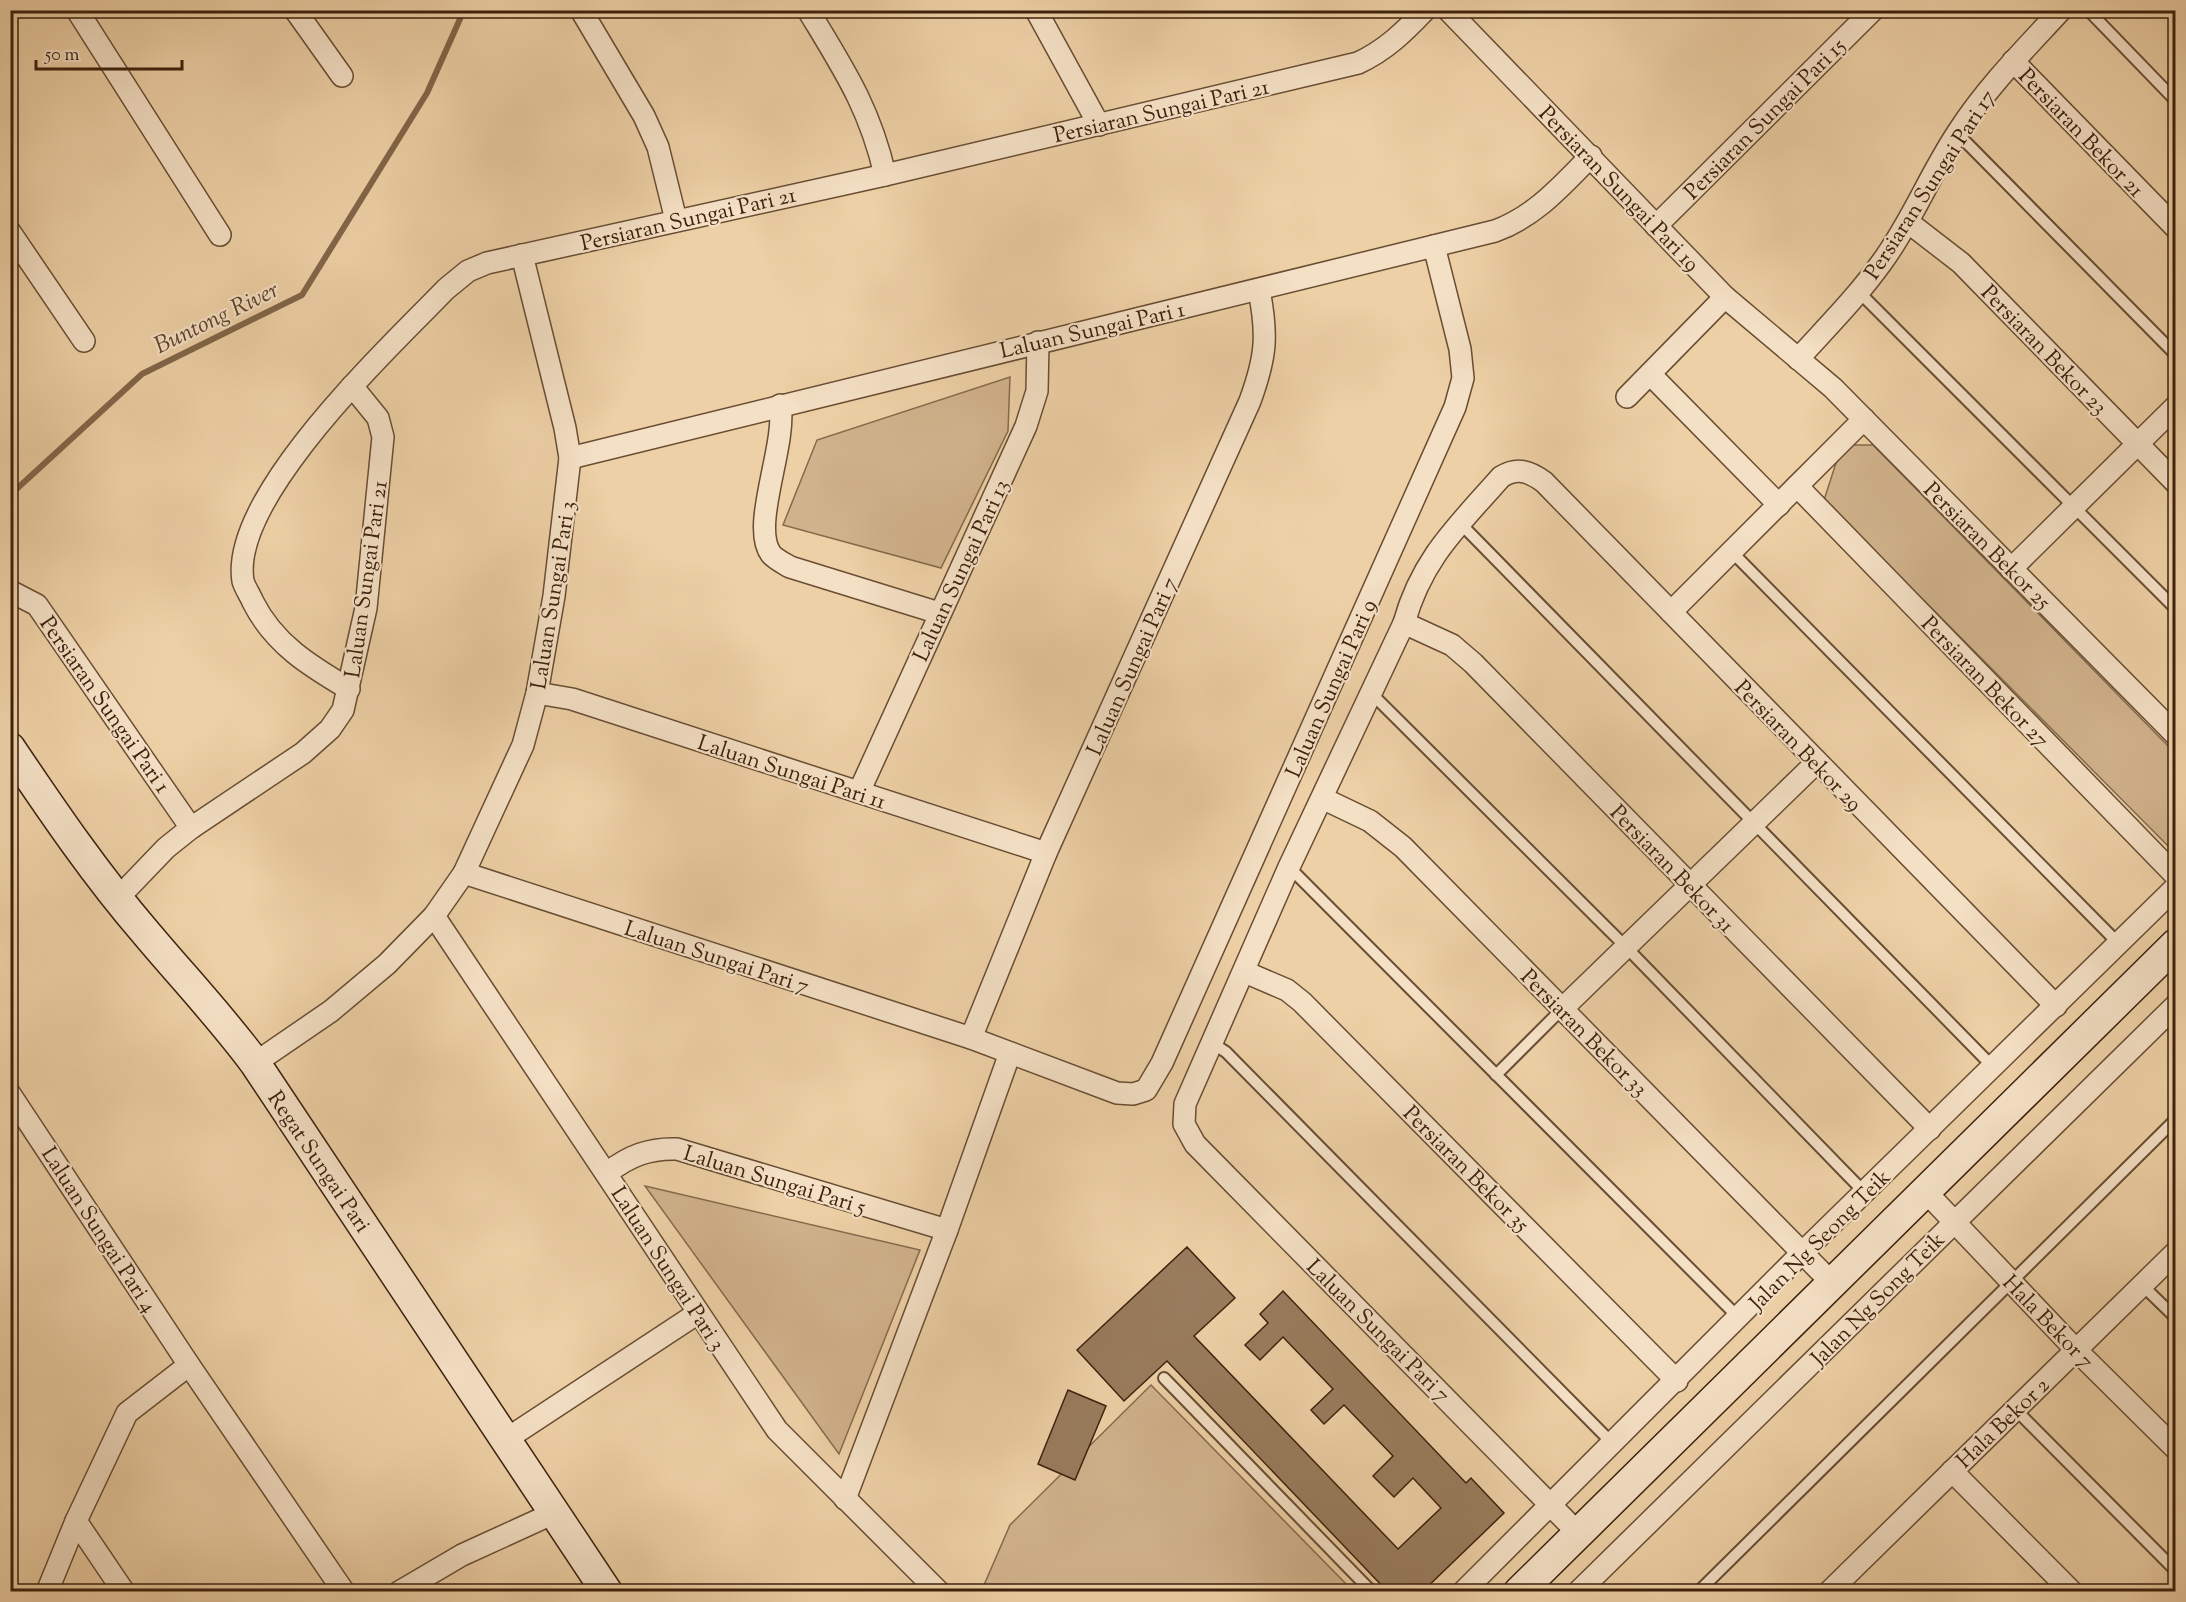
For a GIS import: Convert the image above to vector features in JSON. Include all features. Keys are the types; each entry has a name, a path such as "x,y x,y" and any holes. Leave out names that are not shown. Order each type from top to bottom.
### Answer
{"main road":[{"name":"Regat Sungai Pari","path":"15,765 118,898 205,999 255,1063 607,1592"},
{"name":"Jalan Ng Seong Teik","path":"1519,1592 2175,944"}],"street":[{"path":"77,10 220,235"},
{"path":"295,10 342,76"},
{"path":"581,10 644,116 658,147 676,220"},
{"path":"808,10 859,96 876,136 885,174"},
{"path":"1036,10 1098,125"},
{"name":"Persiaran Sungai Pari 21","path":"349,689 294,655 278,638 258,612 244,583 242,556 254,524 293,458 320,421 447,289 468,271 487,263 885,174 1358,63 1379,53 1397,39 1425,10"},
{"name":"Persiaran Sungai Pari 19","path":"1448,10 1725,297 1798,359"},
{"name":"Persiaran Sungai Pari 15","path":"1656,226 1873,10"},
{"name":"Persiaran Sungai Pari 17","path":"1798,359 1859,292 1908,222 1958,133 2013,61 2061,10"},
{"name":"Persiaran Bekor 21","path":"2013,61 2175,228"},
{"name":"Laluan Sungai Pari 1","path":"570,458 1038,342 1259,290 1517,223 1539,208 1591,156"},
{"name":"Persiaran Bekor 23","path":"1908,222 1961,263 2175,483"},
{"path":"10,232 84,341"},
{"name":"Laluan Sungai Pari 9","path":"1117,1093 1133,1094 1146,1090 1155,1079 1455,407 1463,378 1460,349 1434,246"},
{"name":"Laluan Sungai Pari 3","path":"255,1063 331,1011 387,964 434,916 464,873 523,745 537,693 554,596 570,458 565,428 522,255"},
{"name":"Laluan Sungai Pari 7","path":"971,1038 1046,853 1250,401 1264,363 1266,331 1259,290"},
{"path":"1627,397 1725,297"},
{"name":"Laluan Sungai Pari 13","path":"859,792 1026,426 1036,391 1038,342"},
{"name":"Persiaran Bekor 25","path":"1798,359 1864,419 2175,735"},
{"path":"1650,374 1779,505"},
{"name":"Laluan Sungai Pari 21","path":"191,828 303,753 330,729 343,710 366,608 383,437 378,418 352,386"},
{"path":"780,405 780,434 763,532 772,555 790,567 939,614"},
{"path":"2012,569 2175,406"},
{"path":"1671,612 1864,419"},
{"name":"Persiaran Bekor 29","path":"1460,523 1501,477 1511,471 1532,474 1544,482 1815,763 2056,1006"},
{"name":"Persiaran Bekor 27","path":"1797,486 2175,876"},
{"path":"1212,1043 1289,867 1324,799 1404,623 1418,582 1431,559 1460,523"},
{"name":"Persiaran Sungai Pari 1","path":"10,591 37,604 191,828"},
{"name":"Persiaran Bekor 31","path":"1404,623 1452,645 1473,663 1930,1129"},
{"name":"Laluan Sungai Pari 11","path":"537,693 572,699 1046,853"},
{"path":"1562,1008 1815,763"},
{"name":"Persiaran Bekor 33","path":"1324,799 1370,822 1403,847 1832,1283"},
{"path":"118,898 166,848 191,828"},
{"name":"Laluan Sungai Pari 7","path":"464,873 971,1038 1117,1093"},
{"name":"Jalan Ng Seong Teik","path":"1463,1592 1552,1506 1803,1252 1994,1068 2175,887"},
{"name":"Laluan Sungai Pari 3","path":"434,916 777,1430 939,1592"},
{"name":"Persiaran Bekor 35","path":"1245,972 1287,990 1302,1002 1677,1380"},
{"name":"Jalan Ng Song Teik","path":"1578,1592 2175,1005"},
{"name":"Laluan Sungai Pari 7","path":"1212,1043 1185,1104 1184,1124 1196,1144 1578,1533"},
{"path":"845,1499 947,1230 1010,1053"},
{"name":"Laluan Sungai Pari 4","path":"10,1094 189,1365 344,1592"},
{"name":"Laluan Sungai Pari 5","path":"607,1173 639,1153 656,1148 677,1149 947,1230"},
{"name":"Hala Bekor 7","path":"1925,1191 2076,1350 2175,1449"},
{"name":"Hala Bekor 2","path":"1829,1592 2175,1252"},
{"path":"506,1440 698,1313"},
{"path":"47,1592 76,1521 127,1413 189,1365"},
{"path":"1952,1471 2072,1592"},
{"path":"399,1592 462,1555 554,1513"},
{"path":"76,1521 124,1592"}],"lane":[{"path":"2088,10 2175,101"},
{"path":"1958,133 2175,355"},
{"path":"1859,292 2175,609"},
{"path":"1460,523 1994,1068"},
{"path":"1732,552 2120,944"},
{"path":"1371,693 1625,946 1865,1192"},
{"path":"1289,867 1739,1318"},
{"path":"1496,1075 1562,1008"},
{"path":"1212,1043 1226,1052 1613,1444"},
{"path":"1698,1592 2175,1119"},
{"path":"2142,1285 2175,1318"},
{"path":"1164,1378 1372,1592"},
{"path":"2015,1409 2175,1571"}],"shaded area":[{"path":"1010,377 1008,431 941,568 783,525 817,440"},
{"path":"1852,445 1873,445 2175,753 2175,853 1824,500 1837,460"},
{"path":"645,1186 920,1250 839,1454"},
{"path":"1151,1385 1353,1591 981,1592 1010,1525"}],"building":[{"path":"1187,1247 1235,1298 1194,1336 1398,1549 1441,1508 1413,1478 1394,1497 1373,1476 1393,1456 1344,1405 1324,1424 1311,1410 1333,1389 1283,1337 1260,1360 1245,1345 1268,1323 1260,1314 1283,1291 1466,1483 1471,1478 1504,1513 1422,1592 1388,1592 1167,1361 1124,1401 1077,1350"},
{"path":"1068,1390 1106,1406 1075,1480 1038,1464"}],"waterway":[{"name":"Buntong River","path":"10,495 142,374 302,295 427,93 464,10"}]}
